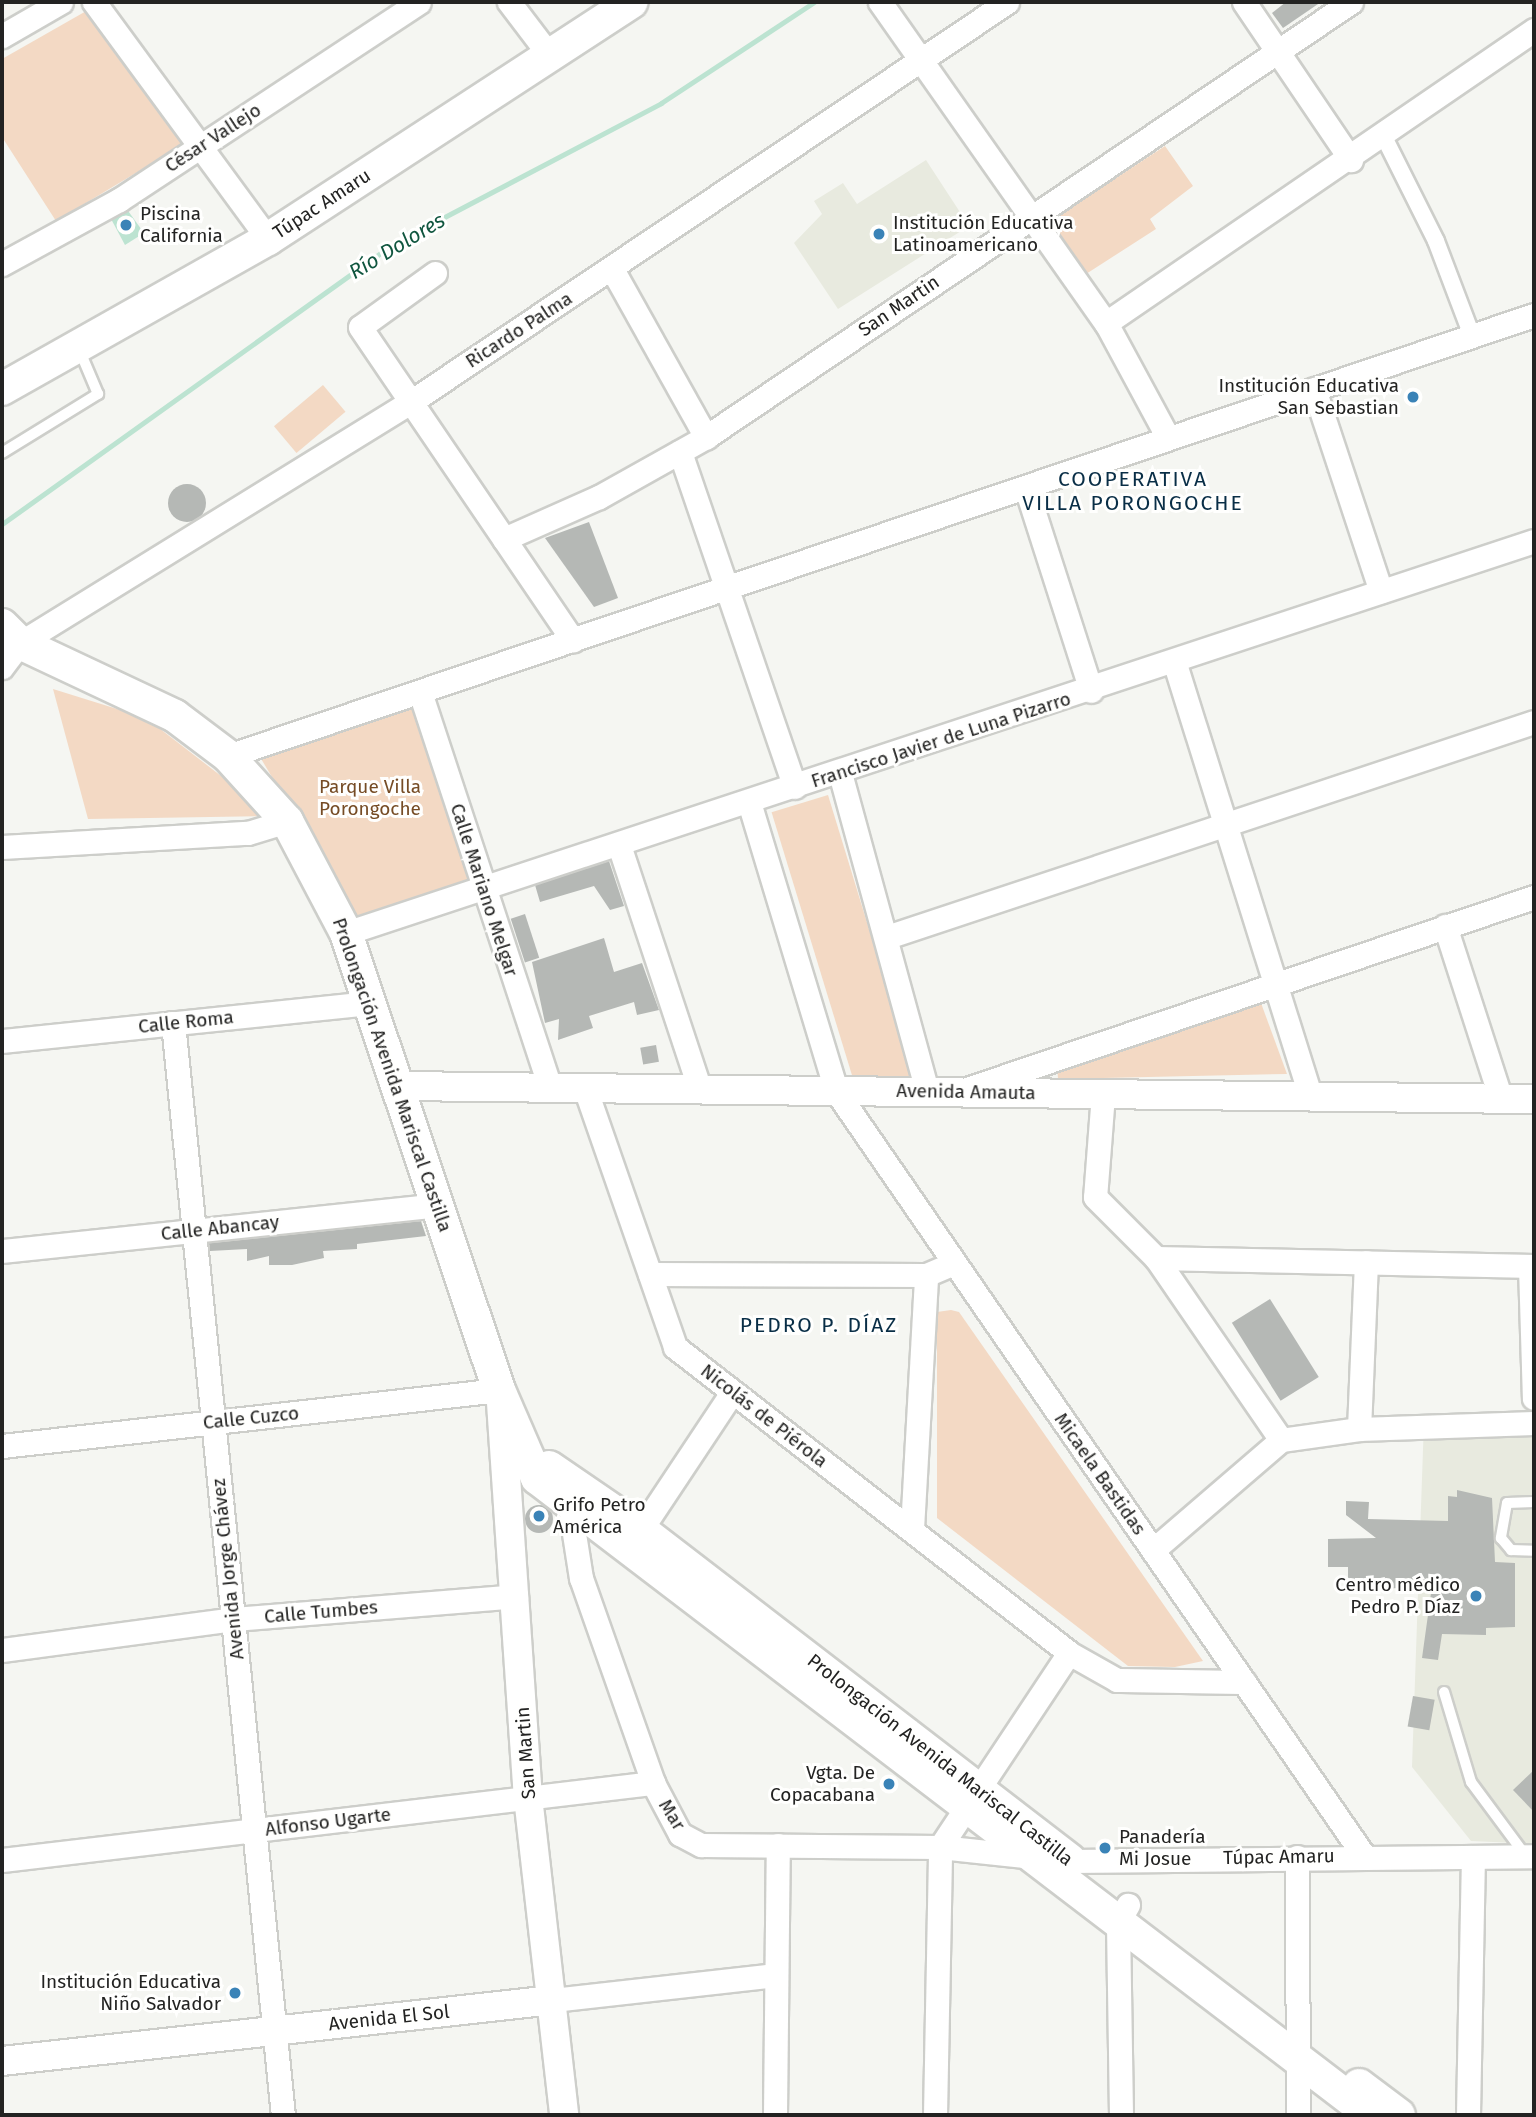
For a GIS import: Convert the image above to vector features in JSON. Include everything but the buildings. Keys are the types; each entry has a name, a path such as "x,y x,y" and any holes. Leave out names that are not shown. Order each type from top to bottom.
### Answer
{"main road":[{"name":"Túpac Amaru","path":"2,389 268,239 631,2"},
{"name":"Prolongación Avenida Mariscal Castilla","path":"8,641 175,716 228,756 287,821 346,933 499,1390 537,1478 561,1510 633,1540"},
{"name":"Prolongación Avenida Mariscal Castilla","path":"499,1390 550,1468 633,1540 972,1798 1071,1861 1123,1914"},
{"name":"Prolongación Avenida Mariscal Castilla","path":"972,1798 1025,1853 1123,1914 1299,2049 1399,2115"},
{"name":"Prolongación Avenida Mariscal Castilla","path":"1299,2049 1371,2115"}],"street":[{"path":"2,36 61,2"},
{"path":"94,2 268,239"},
{"name":"César Vallejo","path":"2,264 119,200 419,2"},
{"path":"509,2 550,56"},
{"path":"880,2 1026,203 1029,219 1106,323 1167,436"},
{"name":"Ricardo Palma","path":"8,641 409,403 1007,2"},
{"path":"1244,2 1351,160"},
{"name":"San Martin","path":"503,539 599,497 706,437 1351,2"},
{"path":"1106,323 1351,160 1534,30"},
{"path":"1384,137 1436,241 1472,336"},
{"path":"612,269 706,437"},
{"path":"435,273 360,327 409,403 573,640"},
{"path":"228,756 1026,488 1167,436 1534,315"},
{"path":"1314,388 1381,591"},
{"path":"680,452 795,788"},
{"path":"1026,488 1091,691"},
{"name":"Francisco Javier de Luna Pizarro","path":"346,933 1175,664 1381,591 1534,541"},
{"path":"1175,664 1310,1096"},
{"name":"Calle Mariano Melgar","path":"420,692 550,1088"},
{"path":"887,937 1534,722"},
{"path":"840,773 887,937 927,1092"},
{"name":"Micaela Bastidas","path":"748,802 836,1091 1364,1856"},
{"path":"2,847 248,833 287,821"},
{"path":"619,845 700,1090"},
{"path":"958,1092 1274,982 1534,897"},
{"path":"1446,926 1501,1099"},
{"name":"Calle Roma","path":"2,1041 370,1003"},
{"name":"Avenida Jorge Chávez","path":"173,1023 283,2115"},
{"name":"Avenida Amauta","path":"398,1086 1534,1099"},
{"name":"Nicolás de Piérola","path":"585,1088 675,1347 732,1394 912,1529 1069,1653 1117,1680 1244,1682"},
{"path":"1103,1094 1094,1197 1156,1258 1281,1440"},
{"name":"Calle Abancay","path":"2,1251 438,1205"},
{"path":"1156,1258 1532,1266 1534,1398"},
{"path":"1359,1429 1366,1262"},
{"path":"650,1274 926,1275 954,1263"},
{"path":"912,1529 926,1275"},
{"name":"San Martin","path":"499,1390 518,1521 516,1596 528,1797 564,2115"},
{"name":"Calle Cuzco","path":"2,1446 499,1390"},
{"path":"633,1540 732,1394"},
{"path":"1153,1550 1281,1440 1359,1429 1534,1423"},
{"name":"Mar","path":"561,1510 581,1578 653,1783 669,1819 690,1841 778,1846 940,1847 1025,1853"},
{"name":"Calle Tumbes","path":"2,1650 233,1619 516,1596"},
{"path":"935,2115 940,1847 1069,1653"},
{"name":"Alfonso Ugarte","path":"2,1860 653,1783"},
{"path":"775,2115 778,1846"},
{"name":"Túpac Amaru","path":"1025,1853 1071,1861 1530,1856"},
{"path":"1297,1857 1298,2115"},
{"path":"1468,2115 1473,1857"},
{"path":"1121,2115 1123,1914"},
{"name":"Avenida El Sol","path":"2,2061 776,1975"}],"lane":[{"path":"2,453 98,394 78,347"},
{"path":"1534,1502 1507,1503 1501,1538 1511,1550 1534,1551"},
{"path":"1444,1692 1471,1782 1530,1856"}],"shaded area":[{"name":"Institución Educativa Latinoamericano","path":"926,160 969,226 838,309 794,243 822,214 814,201 843,183 857,204"},
{"name":"Piscina California","path":"126,208 144,233 125,245 110,217"},
{"name":"Centro médico Pedro P. Díaz","path":"1424,1421 1534,1425 1534,1844 1471,1841 1412,1767"}],"green space":[{"path":"88,10 184,144 56,221 2,137 2,59"},
{"path":"1165,146 1193,186 1150,219 1156,229 1086,274 1049,222"},
{"path":"323,385 345,412 296,453 274,426"},
{"path":"53,689 146,718 273,816 88,819"},
{"name":"Parque Villa Porongoche","path":"416,705 478,885 355,916 260,757"},
{"path":"828,795 915,1078 858,1095 772,812"},
{"path":"1261,1003 1287,1074 1058,1079 1057,1063"},
{"path":"937,1312 959,1312 1203,1661 1175,1667 1128,1666 937,1518"}],"waterway":[{"name":"Río Dolores","path":"2,524 393,244 661,103 814,2"}],"place":[{"name":"Piscina California","path":"126,225"},
{"name":"Institución Educativa Latinoamericano","path":"879,234"},
{"name":"Institución Educativa San Sebastian","path":"1413,397"},
{"name":"Grifo Petro América","path":"539,1516"},
{"name":"Centro médico Pedro P. Díaz","path":"1476,1596"},
{"name":"Vgta. De Copacabana","path":"889,1784"},
{"name":"Panadería Mi Josue","path":"1105,1848"},
{"name":"Institución Educativa Niño Salvador","path":"235,1993"}],"district":[{"name":"COOPERATIVA VILLA PORONGOCHE","path":"1133,491"},
{"name":"PEDRO P. DÍAZ","path":"819,1325"}]}
